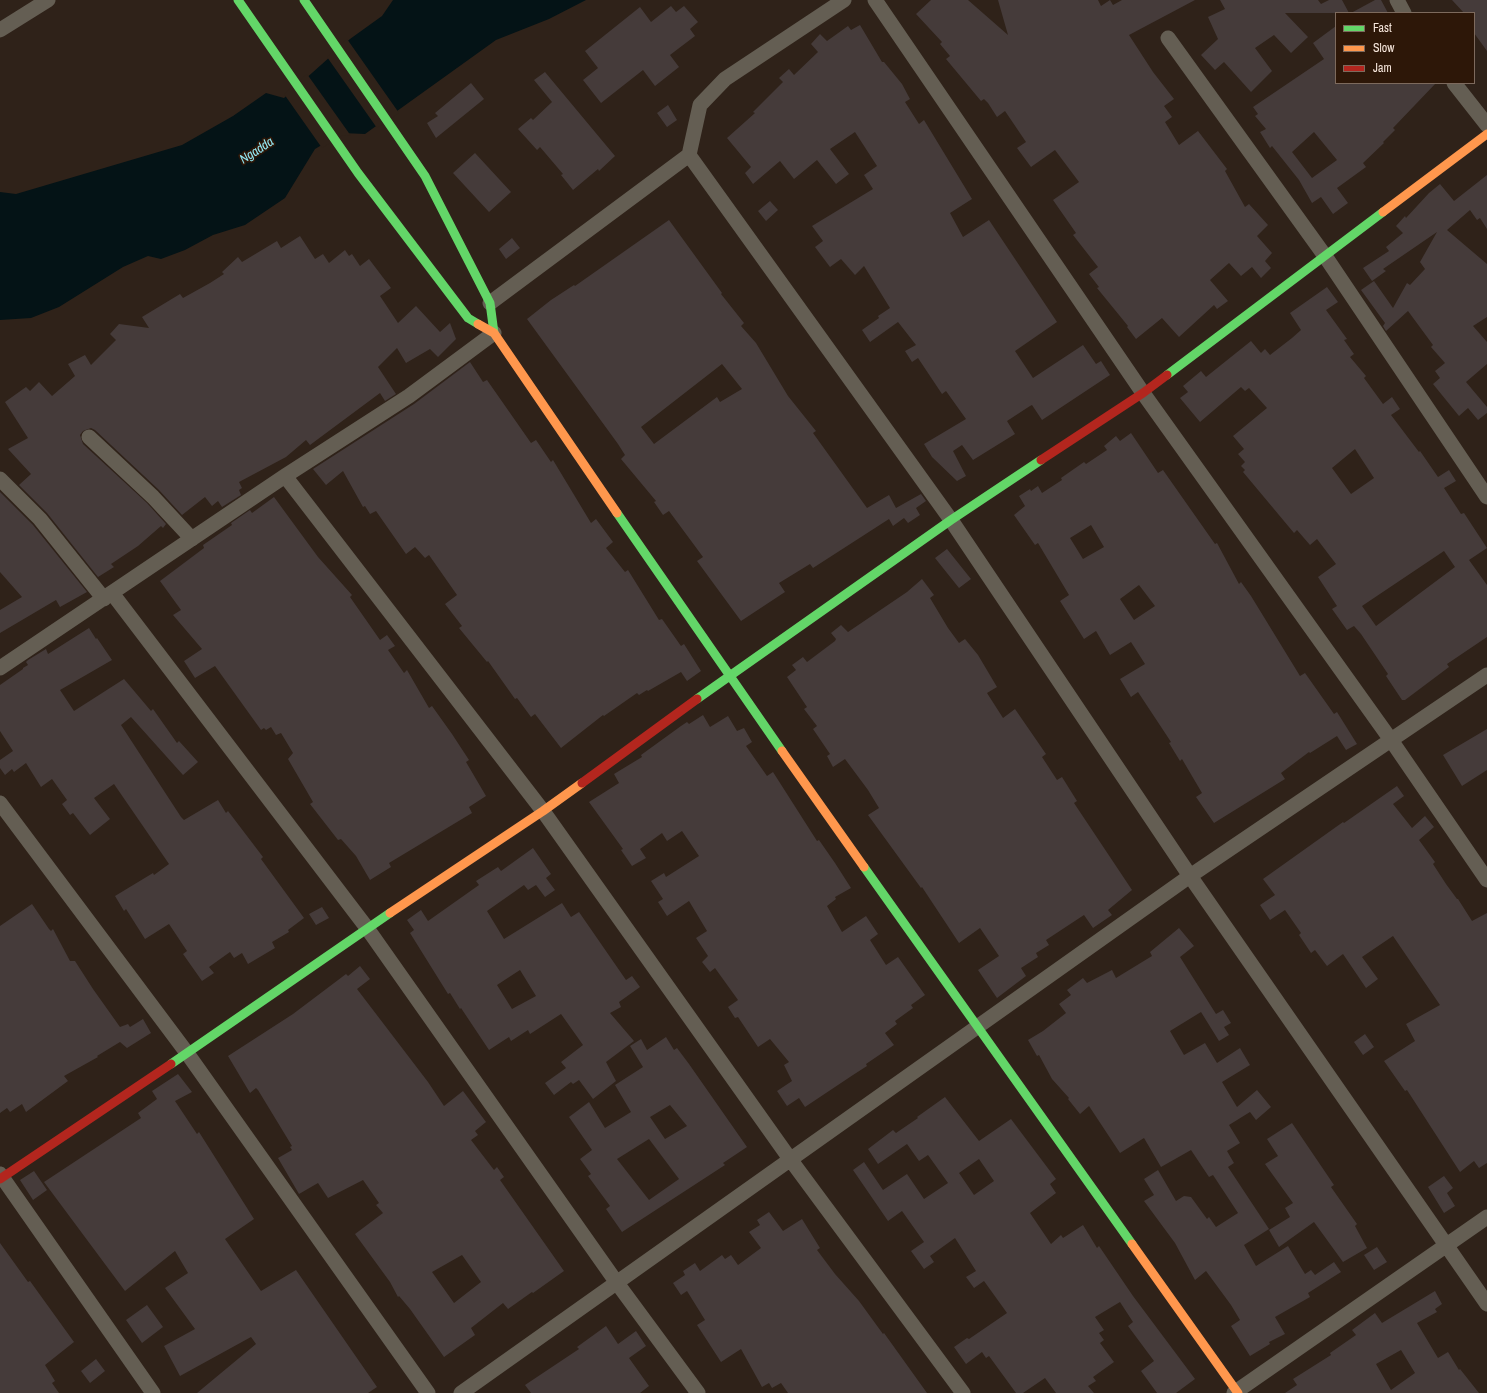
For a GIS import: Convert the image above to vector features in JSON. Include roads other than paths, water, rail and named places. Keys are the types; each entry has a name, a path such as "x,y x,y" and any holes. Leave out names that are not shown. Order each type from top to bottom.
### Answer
{"main road":[{"path":"238,0 358,173 468,318 494,334 729,676 1236,1392"},
{"path":"304,0 425,176 490,303 494,334"},
{"path":"1,1177 187,1053 367,928 543,811 729,676 951,520 1143,394 1487,134"}],"street":[{"path":"0,30 48,0"},
{"path":"490,303 690,155 700,105 725,79 844,0"},
{"path":"874,0 1143,394 1391,740 1487,880"},
{"path":"1397,0 1403,12"},
{"path":"1168,38 1325,256 1487,498"},
{"path":"1455,84 1487,125"},
{"path":"690,155 951,520 1190,876 1487,1304"},
{"path":"0,668 285,476 409,396 494,334"},
{"path":"89,437 153,497 192,539"},
{"path":"285,476 543,811 790,1159 963,1393"},
{"path":"0,479 40,519 108,596 367,928 617,1283 698,1393"},
{"path":"461,1393 790,1159 978,1028 1190,876 1487,675"},
{"path":"0,803 187,1053 428,1393"},
{"path":"1,1177 153,1393"},
{"path":"1236,1392 1487,1217"}],"water":[{"name":"Ngadda","path":"393,0 586,0 549,19 496,40 365,134 342,133 315,149 285,198 245,225 213,235 185,250 161,259 148,256 123,267 59,307 31,318 0,320 0,192 16,194 182,145 233,116 266,93 284,98 350,39 382,16"}]}
